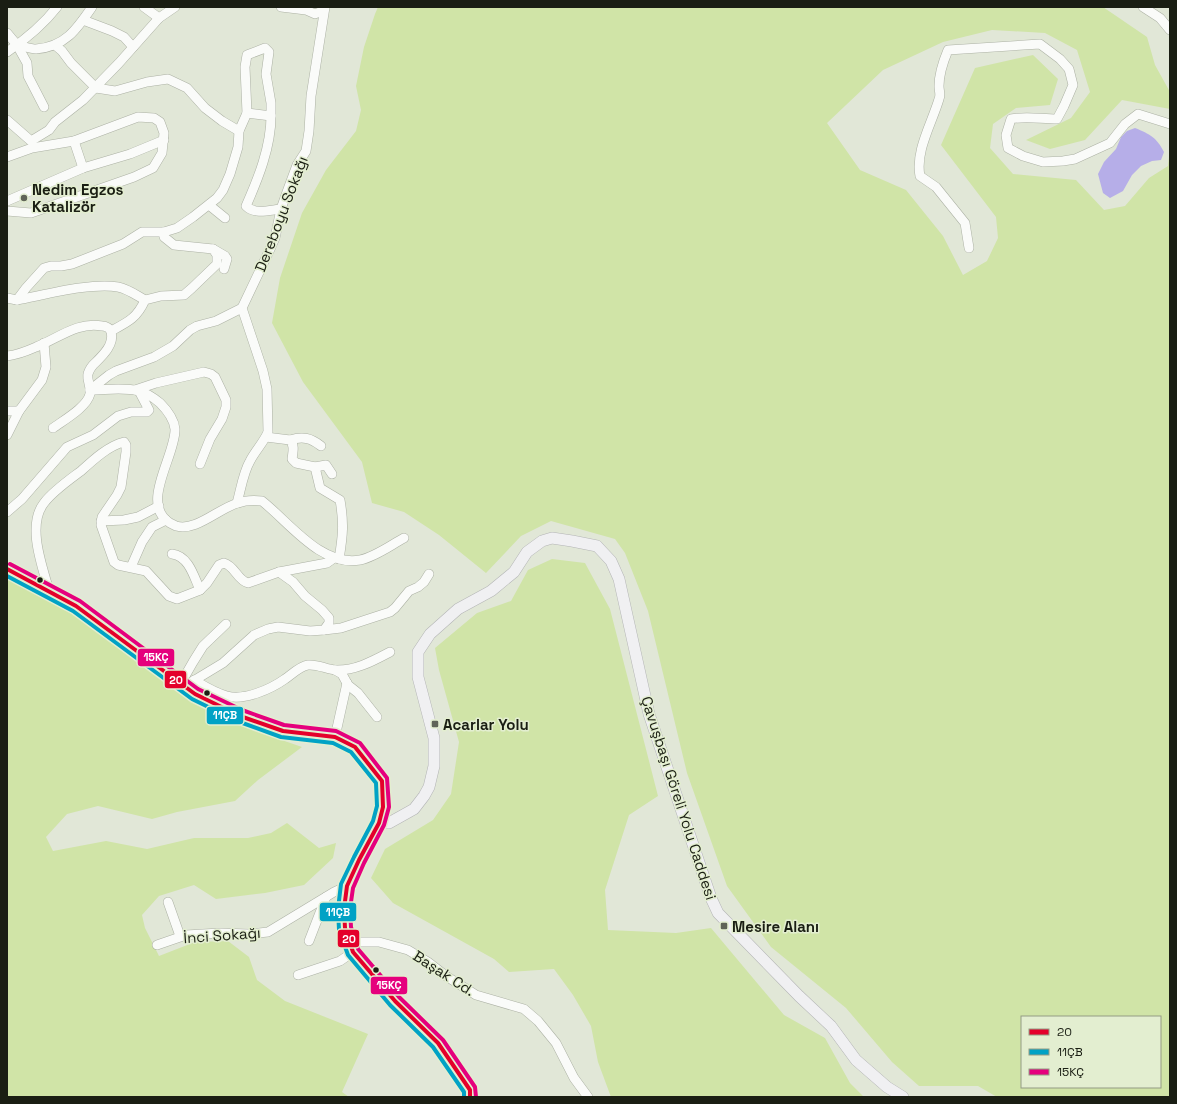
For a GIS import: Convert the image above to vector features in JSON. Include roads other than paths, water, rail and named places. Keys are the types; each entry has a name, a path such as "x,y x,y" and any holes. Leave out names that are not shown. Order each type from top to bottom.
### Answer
{"main road":[{"name":"Çavuşbaşı Göreli Yolu Caddesi","path":"379,823 389,823 414,809 429,787 434,766 434,738 418,678 418,652 430,634 458,609 491,590 514,572 527,552 542,541 552,538 572,540 596,546 611,561 619,579 649,714 711,898 718,912 799,996 831,1026 856,1060 887,1087 903,1097"},
{"path":"7,570 50,594 76,606 187,683 195,694 240,716 283,730 335,737 356,747 382,781 383,807 379,823 347,886 344,909 345,928 352,947 395,1001 438,1043 470,1090 470,1097"}],"street":[{"path":"7,52 48,18 57,7"},
{"path":"17,45 35,49 55,45 74,33 92,7"},
{"path":"144,7 160,18"},
{"path":"7,157 31,145 49,130 55,122 83,100 96,88 160,18 175,7"},
{"path":"281,7 306,10 316,14 324,9"},
{"path":"1143,7 1160,18 1170,30"},
{"name":"Dereboyu Sokağı","path":"242,308 275,238 281,209 297,166 306,150 312,88 324,9"},
{"path":"83,20 124,37 133,48"},
{"path":"7,33 17,45 27,63 28,76 31,85 44,107"},
{"path":"970,248 964,223 936,187 920,176 918,166 929,126 940,97 938,88 940,71 948,50 1040,44 1060,58 1069,69 1073,85 1064,106 1056,119 1023,117 1011,119 1006,135 1008,148 1023,156 1043,162 1075,159 1110,143 1125,124 1138,114 1170,124"},
{"path":"55,45 96,88 116,91 147,82 168,79 187,88 205,108 222,121 239,130"},
{"path":"17,300 44,268 72,264 123,244 142,232 164,232 177,228 217,198 223,190 230,174 238,147 239,130 247,113 245,67 247,55 265,48 269,52 266,74 271,103 271,125 262,167 246,206 250,210 256,212 281,209"},
{"path":"247,113 271,116"},
{"path":"7,211 31,213 134,177 153,168 162,153 164,133 160,122 154,118 138,117 74,141 31,145"},
{"path":"7,120 31,145"},
{"path":"7,201 83,168 130,154 164,140"},
{"path":"74,141 83,168"},
{"path":"209,205 225,218"},
{"path":"164,232 164,237 174,245 213,249 225,256 227,259 224,269"},
{"path":"111,331 128,322 136,315 146,300 161,296 184,295 217,264 217,255 213,249"},
{"path":"7,298 17,300 93,287 116,287 128,290 146,300"},
{"path":"90,390 116,371 154,357 173,346 190,330 197,326 216,321 242,308 263,371 267,389 268,432 249,463 237,503"},
{"path":"7,356 14,355 44,343 70,330 84,326 96,325 107,327 111,331 111,342 88,373 90,395 85,404 53,428"},
{"path":"7,435 19,410 42,380 46,367 44,343"},
{"path":"136,391 163,382 204,372 215,377 226,400 226,407 222,419 210,439 200,464"},
{"path":"90,390 120,389 136,391 153,396 173,421 175,430 172,446 162,473 158,503 161,514 166,520 176,526 188,526 206,519 237,503 252,500 262,501 310,544 337,558 361,560 404,538"},
{"path":"7,512 22,498 67,447 93,435 118,416 131,412 147,412 149,410 136,391"},
{"path":"7,411 19,410"},
{"path":"266,437 290,440 307,438 313,440 321,446"},
{"path":"290,440 294,447 293,461 315,467 326,465 332,474"},
{"path":"50,594 36,539 36,525 39,510 44,502 88,464 116,444 124,442 126,445 126,452 121,487 101,521 105,540 114,562 118,565 146,571 169,596 177,599 200,590 219,565 224,563 229,564 243,582 248,583 279,572 327,563 337,558 344,535 343,515 340,500 320,488 315,467"},
{"path":"101,521 124,520 138,517 159,506"},
{"path":"131,567 142,542 152,527 166,520"},
{"path":"172,554 178,555 189,565 200,590"},
{"path":"279,572 293,582 305,596 329,618 330,623 324,630"},
{"path":"187,683 223,664 254,636 268,629 278,627 310,631 341,628 390,612 409,591 418,587 424,582 429,574"},
{"path":"187,683 192,662 203,646 226,624"},
{"path":"187,683 229,697 250,695 268,689 307,665 335,670 354,669 390,652"},
{"path":"335,670 342,674 348,685 358,693 378,717"},
{"path":"335,737 347,683"},
{"name":"İnci Sokağı","path":"157,945 180,936 268,932 347,886"},
{"path":"309,942 326,897"},
{"path":"168,902 180,936"},
{"name":"Başak Cd.","path":"352,947 379,942 408,950 476,995 524,1009 538,1021 556,1043 574,1078 588,1097"},
{"path":"298,975 340,961 352,947"}],"place":[{"name":"Nedim Egzos Katalizör","path":"24,198"},
{"name":"Acarlar Yolu","path":"435,724"},
{"name":"Mesire Alanı","path":"724,926"}]}
